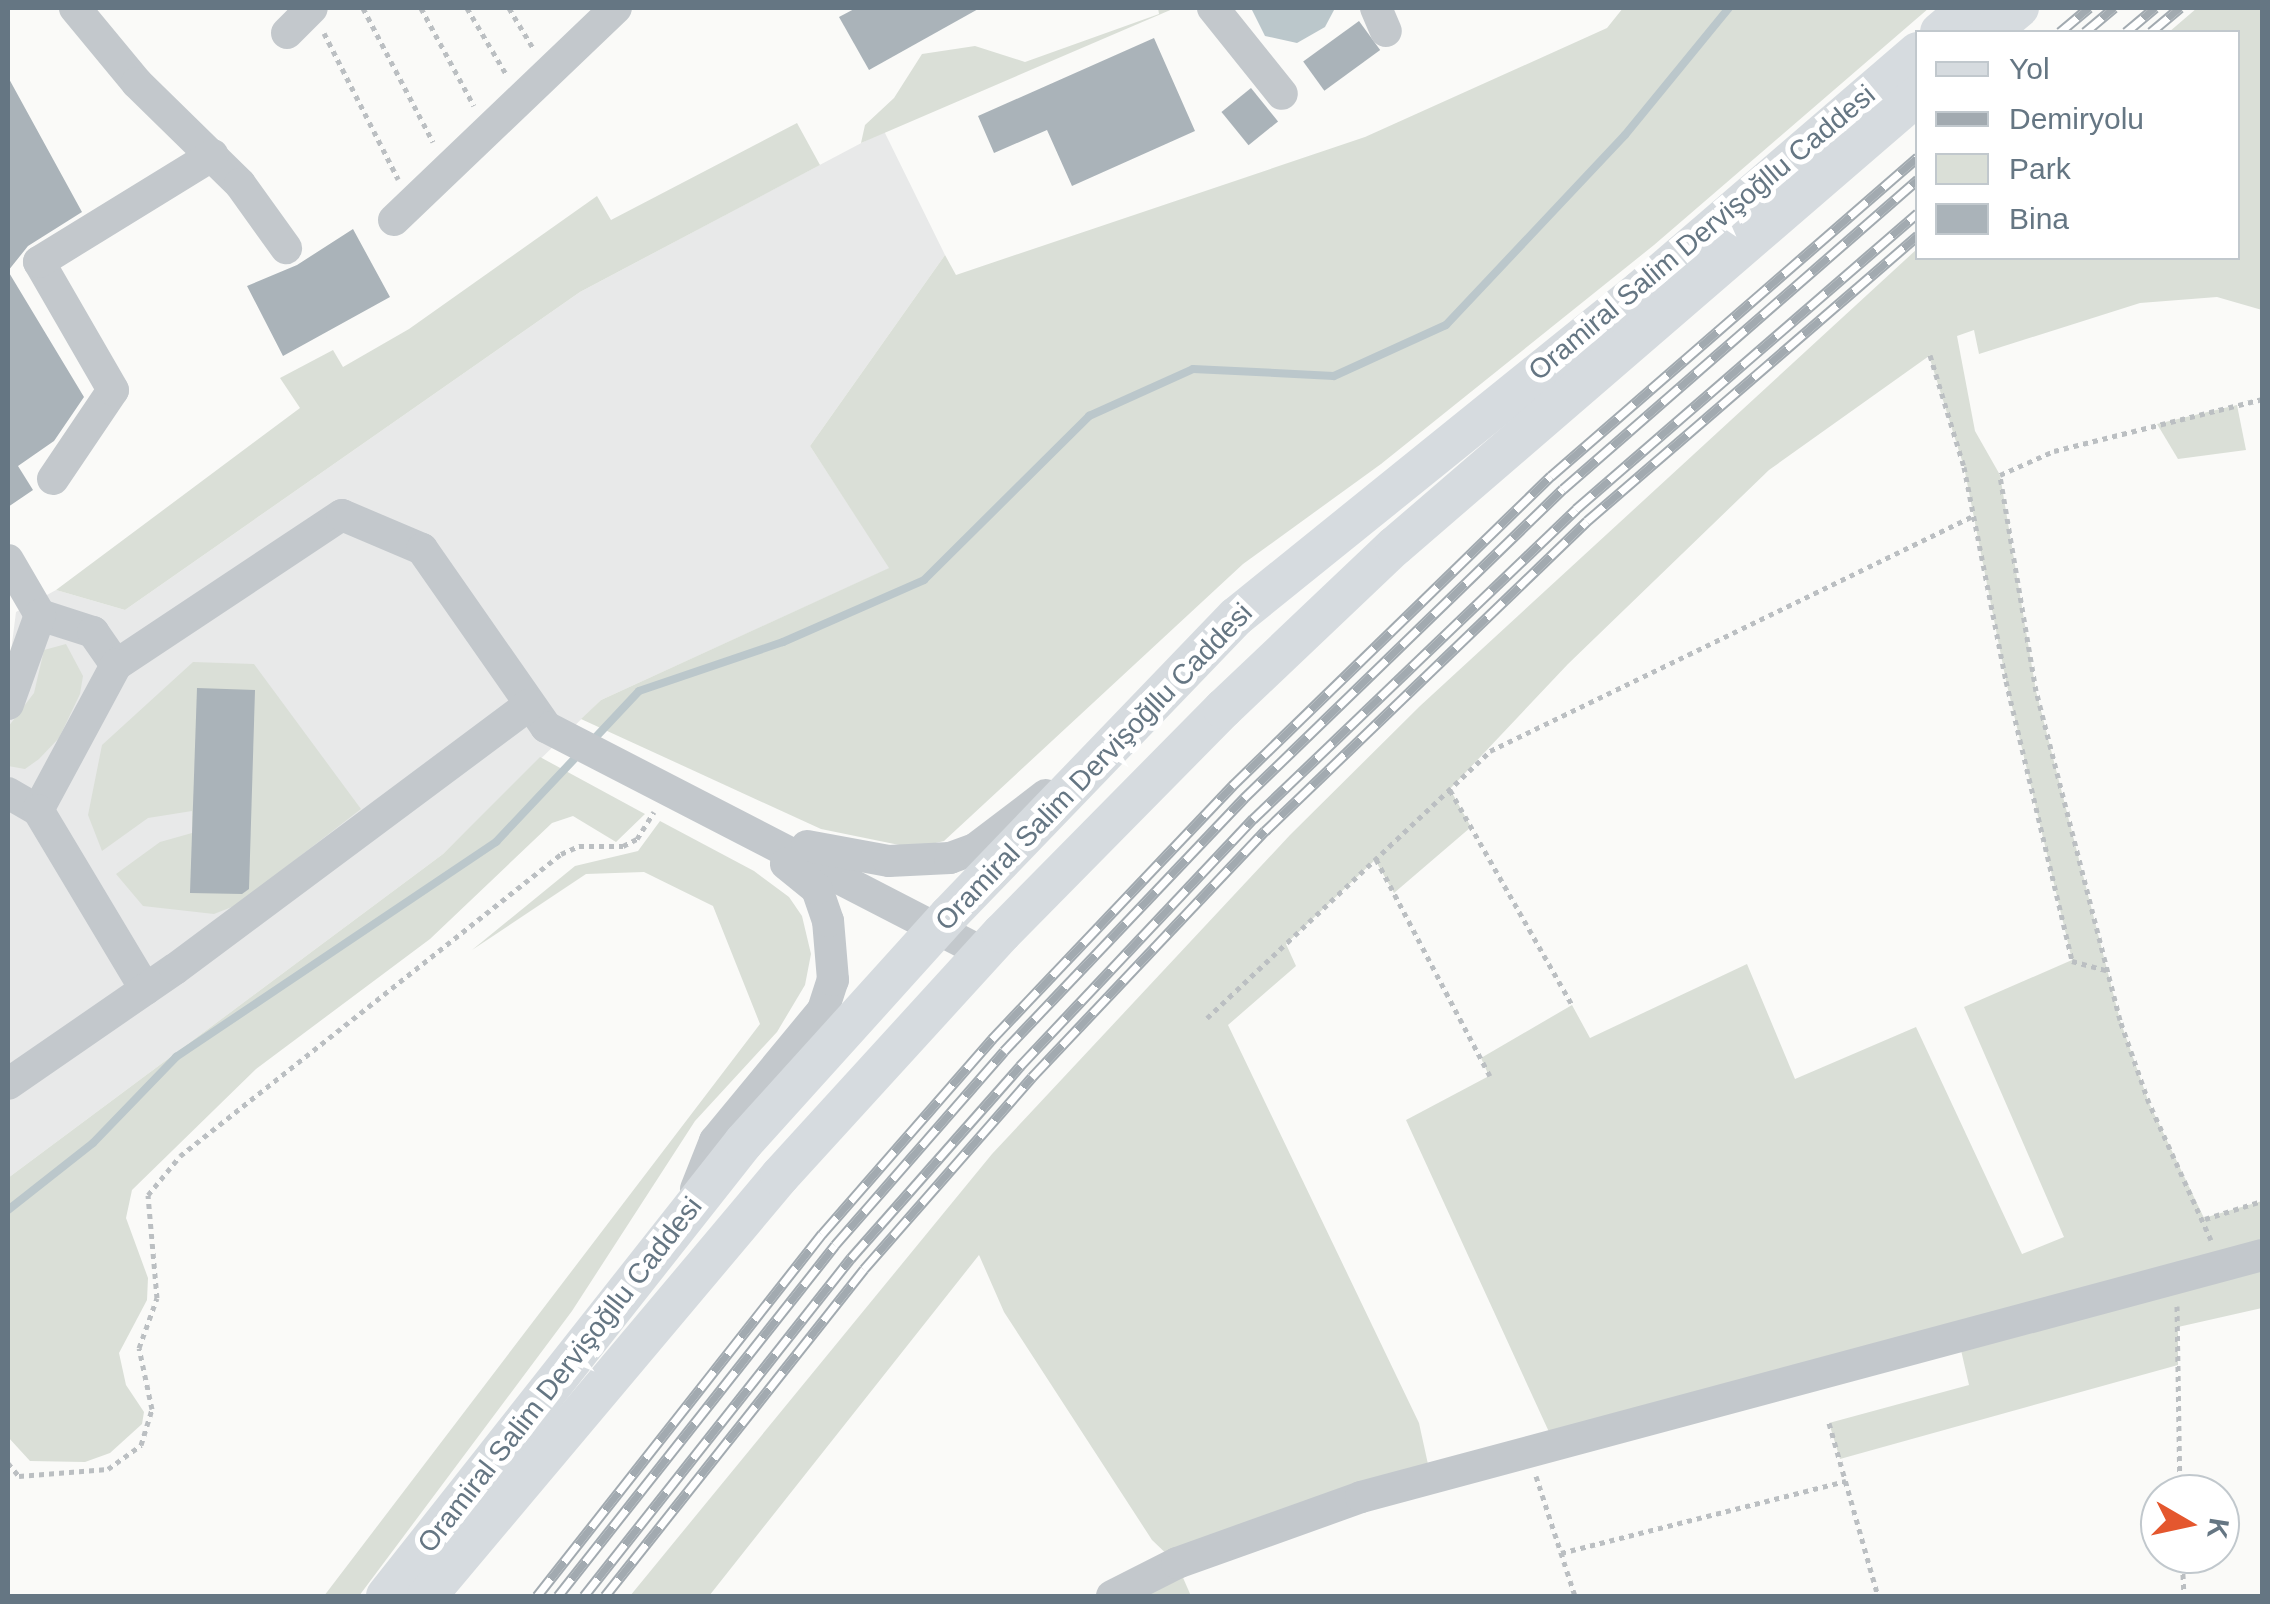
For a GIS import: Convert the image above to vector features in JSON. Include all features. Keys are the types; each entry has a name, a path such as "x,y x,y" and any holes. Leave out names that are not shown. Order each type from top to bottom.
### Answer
{"main road":[{"path":"1942,30 1969,8"},
{"path":"1992,30 2019,8"},
{"name":"Oramiral Salim Dervişoğllu Caddesi","path":"386,1596 687,1213 938,927 1251,604 1641,290 1915,55"},
{"name":"Oramiral Salim Dervişoğllu Caddesi","path":"427,1596 780,1176 984,953 1223,708 1395,546 1915,97"}],"street":[{"path":"75,8 137,82 213,154 286,248"},
{"path":"287,34 312,8"},
{"path":"402,212 616,8"},
{"path":"1213,8 1282,94"},
{"path":"52,479 113,390 39,262 213,154"},
{"path":"38,810 116,664 342,515 422,548 537,716 984,953"},
{"path":"8,560 40,615 92,632 116,664"},
{"path":"8,704 40,615"},
{"path":"8,1084 537,716"},
{"path":"740,826 853,857 950,858 975,848 1110,747"},
{"path":"8,794 38,810 145,989"},
{"path":"687,1213 716,1141 823,1010 833,980 828,920 817,889 740,826"},
{"path":"1112,1596 1177,1563 1362,1497 2262,1254"}],"path":[{"path":"312,8 402,212"},
{"path":"363,8 447,169"},
{"path":"421,8 487,131"},
{"path":"467,8 521,99"},
{"path":"509,8 548,73"},
{"path":"1930,355 1973,516 2072,961 2106,970"},
{"path":"2262,399 2054,451 2000,475 2036,691 2106,970 2149,1102 2205,1219 2262,1202"},
{"path":"1206,1018 1490,751 1973,516"},
{"path":"8,1464 18,1476 43,1478 108,1470 126,1462 141,1445 152,1409 139,1348 157,1298 148,1194 180,1156 561,854 637,839 663,786"},
{"path":"1450,790 1572,1005"},
{"path":"1376,859 1490,1076"},
{"path":"2176,1278 2180,1474"},
{"path":"1830,1423 1878,1596"},
{"path":"1528,1452 1575,1596"},
{"path":"1561,1552 1846,1481"}],"shaded area":[{"path":"1251,8 1334,10 1325,27 1297,43 1265,36"},
{"path":"884,131 945,255 810,446 890,568 601,700 443,854 8,1178 8,675 16,612 56,590 125,610 580,292"}],"green space":[{"path":"1158,8 1175,8 861,143 865,125 894,98 922,54 975,46 1025,62 1159,14"},
{"path":"1623,8 1929,8 1654,245 1381,464 1243,564 944,841 914,848 821,829 581,719 601,700 889,568 810,446 945,255 956,275 1365,137 1607,28"},
{"path":"2197,8 2262,8 2262,310 2217,297 2140,303 1979,354 1974,330 1957,336 1975,431 2000,475 2036,691 2120,1020 2149,1103 2204,1218 2262,1201 2262,1308 2178,1327 2178,1365 1840,1459 1829,1423 1969,1385 1958,1337 1555,1445 1406,1120 1489,1076 1481,1058 1572,1005 1590,1038 1747,964 1795,1079 1916,1027 2022,1254 2064,1237 1964,1007 2072,960 2006,681 1964,467 1929,356 1769,470 1568,664 1450,789 1471,827 1394,893 1375,860 1286,944 1296,966 1228,1025 1419,1423 1431,1478 1177,1564 1191,1596 1112,1596 1176,1563 1152,1540 1004,1312 979,1255 709,1596 630,1596 992,1154 1290,835 1420,706 1915,251 1915,260 2240,260 2240,30 2171,30"},
{"path":"797,123 820,165 580,292 125,610 56,590 300,408 280,378 333,350 343,367 409,329 597,196 611,220"},
{"path":"2237,405 2246,450 2178,459 2157,424"},
{"path":"66,644 83,676 80,694 59,738 39,759 25,769 8,766 8,727 34,693 44,650"},
{"path":"193,662 254,664 361,809 237,905 214,914 143,906 116,874 160,842 192,833 192,811 148,818 102,851 88,815 102,745"},
{"path":"540,757 645,814 616,842 573,816 552,823 430,939 256,1069 132,1190 126,1218 148,1278 147,1300 119,1353 126,1385 144,1412 142,1424 110,1453 85,1462 30,1461 8,1437 8,1178 443,854"},
{"path":"660,821 754,871 789,897 802,916 811,954 805,985 777,1032 695,1121 572,1311 359,1596 324,1596 760,1024 713,906 644,872 586,874 472,950 575,866 638,851"}],"building":[{"path":"856,8 980,8 869,70 839,17"},
{"path":"1359,21 1380,50 1324,91 1303,62"},
{"path":"1154,38 1195,131 1072,186 1047,130 994,153 978,116"},
{"path":"8,77 82,212 28,246 8,271"},
{"path":"1251,88 1278,121 1249,145 1221,112"},
{"path":"353,229 390,297 283,356 247,286 297,265"},
{"path":"8,271 84,397 54,441 18,466 33,490 8,507"},
{"path":"197,688 255,690 249,889 242,894 190,893"}],"waterway":[{"path":"593,740 639,691 783,642 924,580 1089,416 1193,369 1334,376 1446,325 1625,135 1729,8"},
{"path":"8,1210 93,1143 176,1057 496,842 580,753"}],"railway":[{"path":"2062,30 2089,8"},
{"path":"2087,30 2114,8"},
{"path":"2128,30 2155,8"},
{"path":"2153,30 2180,8"},
{"path":"537,1596 822,1234 992,1039 1232,786 1551,476 1915,160"},
{"path":"558,1596 835,1245 1004,1051 1244,798 1563,489 1915,182"},
{"path":"584,1596 851,1258 1020,1066 1253,819 1576,509 1915,216"},
{"path":"605,1596 864,1269 1032,1077 1265,831 1587,521 1915,238"}]}
